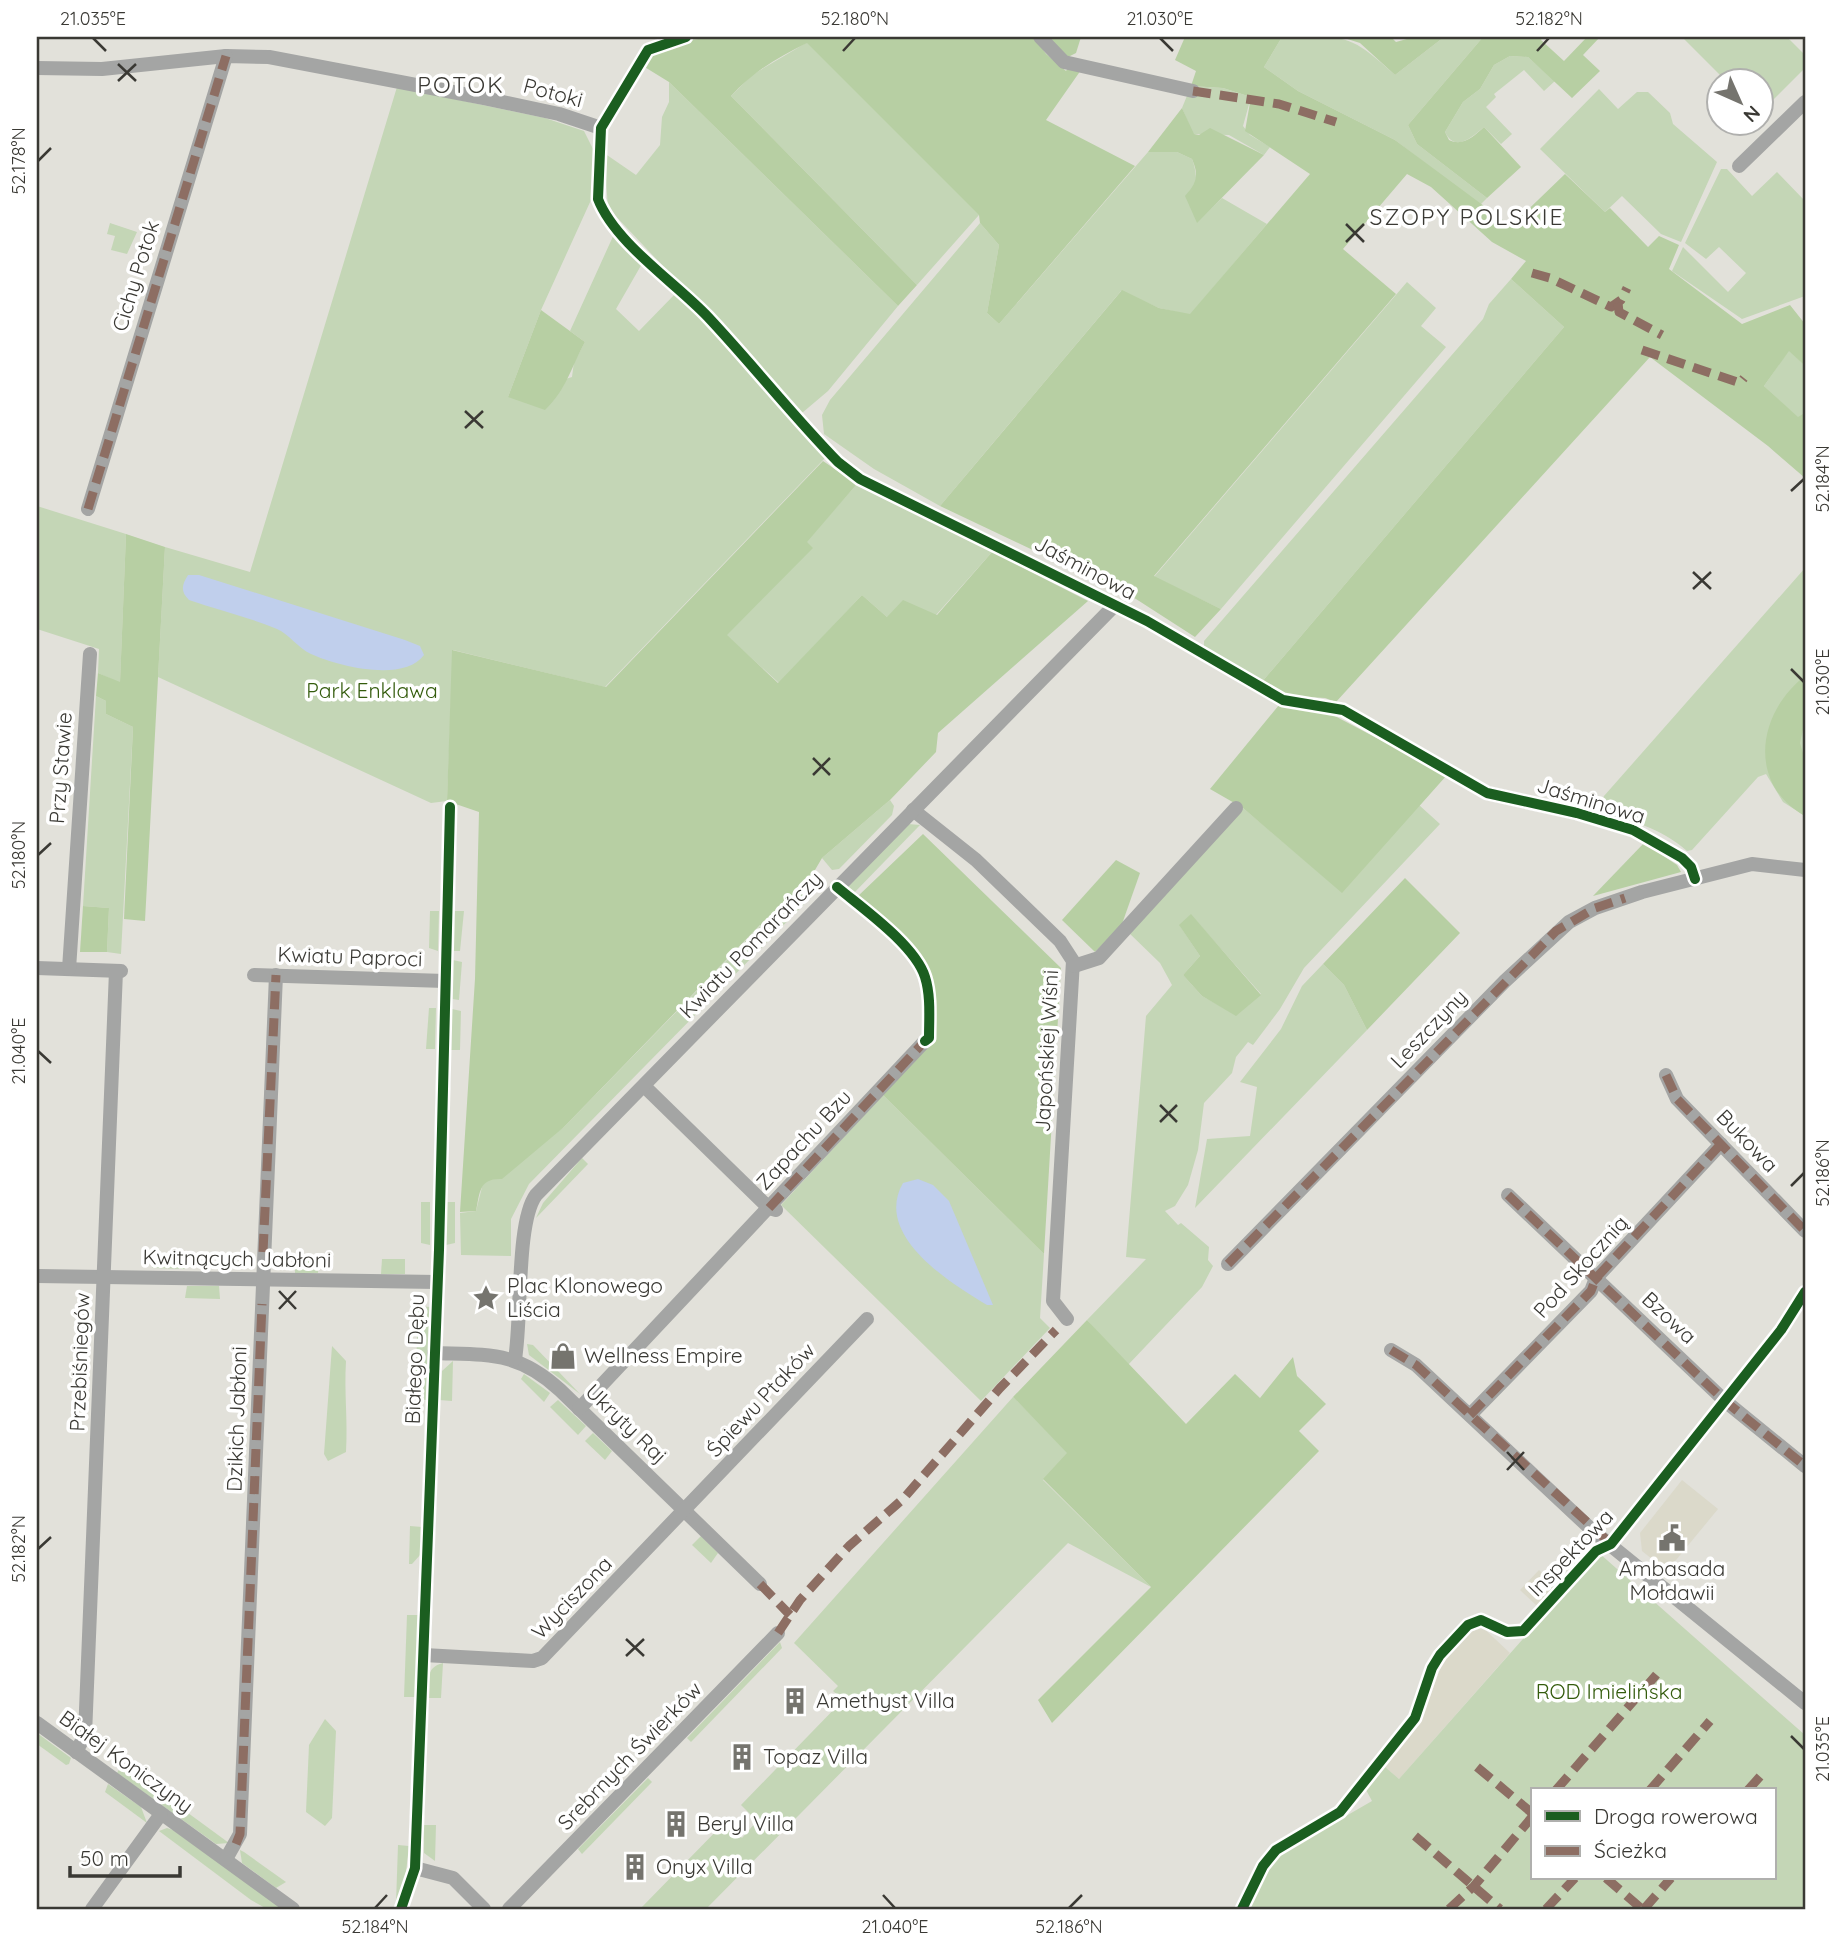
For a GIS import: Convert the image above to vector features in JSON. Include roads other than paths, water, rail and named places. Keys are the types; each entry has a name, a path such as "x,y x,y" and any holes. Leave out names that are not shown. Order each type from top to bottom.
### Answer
{"street":[{"path":"601,128 648,50 687,37"},
{"path":"1040,37 1064,62 1193,92"},
{"name":"Potoki","path":"37,68 102,69 226,56 269,57 559,114 601,128"},
{"name":"Cichy Potok","path":"88,509 226,56"},
{"path":"1739,166 1805,102"},
{"name":"Jaśminowa","path":"601,128 597,193 602,208 628,240 706,315 838,462 860,479 1159,627 1283,700 1343,709 1487,793 1577,813 1633,830 1682,858 1691,867 1695,879"},
{"name":"Kwiatu Pomarańczy","path":"515,1359 520,1327 525,1222 532,1201 1114,606"},
{"name":"Przy Stawie","path":"69,969 90,654"},
{"name":"Białego Dębu","path":"401,1909 415,1868 435,1353 450,807"},
{"path":"1074,966 1099,958 1236,808"},
{"name":"Japońskiej Wiśni","path":"912,810 966,851 1060,941 1071,955 1074,966 1053,1301 1067,1319"},
{"name":"Leszczyny","path":"1228,1264 1556,931 1595,908 1752,864 1805,870"},
{"path":"37,968 69,969"},
{"name":"Przebiśniegów","path":"69,969 119,971 85,1735 76,1752"},
{"name":"Kwiatu Paproci","path":"254,975 445,981"},
{"name":"Dzikich Jabłoni","path":"226,1859 240,1834 276,975"},
{"name":"Zapachu Bzu","path":"579,1409 773,1209 925,1041"},
{"name":"Bukowa","path":"1666,1075 1677,1099 1805,1231"},
{"path":"643,1086 773,1209"},
{"name":"Pod Skocznią","path":"1470,1415 1591,1291 1596,1278 1721,1144"},
{"name":"Bzowa","path":"1508,1195 1725,1401 1805,1466"},
{"name":"Kwitnących Jabłoni","path":"37,1276 437,1282"},
{"name":"Inspektowa","path":"1242,1909 1263,1866 1276,1850 1340,1812 1401,1738 1415,1718 1436,1661 1462,1630 1480,1620 1507,1632 1523,1631 1596,1551 1611,1544 1781,1330 1805,1292"},
{"name":"Śpiewu Ptaków","path":"685,1511 756,1432 867,1319"},
{"path":"1391,1350 1416,1365 1611,1544 1805,1703"},
{"name":"Ukryty Raj","path":"435,1353 515,1359 549,1380 760,1584"},
{"name":"Wyciszona","path":"424,1655 533,1661 542,1658 685,1511"},
{"name":"Srebrnych Świerków","path":"510,1908 778,1633"},
{"name":"Białej Koniczyny","path":"37,1723 293,1909"},
{"path":"92,1909 161,1814"},
{"path":"415,1868 453,1878 484,1909"}],"water":[{"path":"188,575 199,575 405,640 420,646 424,655 402,668 386,670 370,670 322,659 306,651 277,629 189,600 183,588"},
{"path":"918,1179 933,1185 949,1201 993,1305 987,1305 954,1284 920,1255 907,1239 898,1221 896,1202 903,1183"}],"place":[{"name":"Plac Klonowego Liścia","path":"486,1298"},
{"name":"Wellness Empire","path":"563,1356"},
{"name":"Ambasada Mołdawii","path":"1672,1538"},
{"name":"Amethyst Villa","path":"795,1701"},
{"name":"Topaz Villa","path":"742,1757"},
{"name":"Beryl Villa","path":"676,1824"},
{"name":"Onyx Villa","path":"635,1867"}],"district":[{"name":"POTOK","path":"461,85"},
{"name":"SZOPY POLSKIE","path":"1467,217"}],"park label":[{"name":"Park Enklawa","path":"372,691"},
{"name":"ROD Imielińska","path":"1609,1692"}]}
